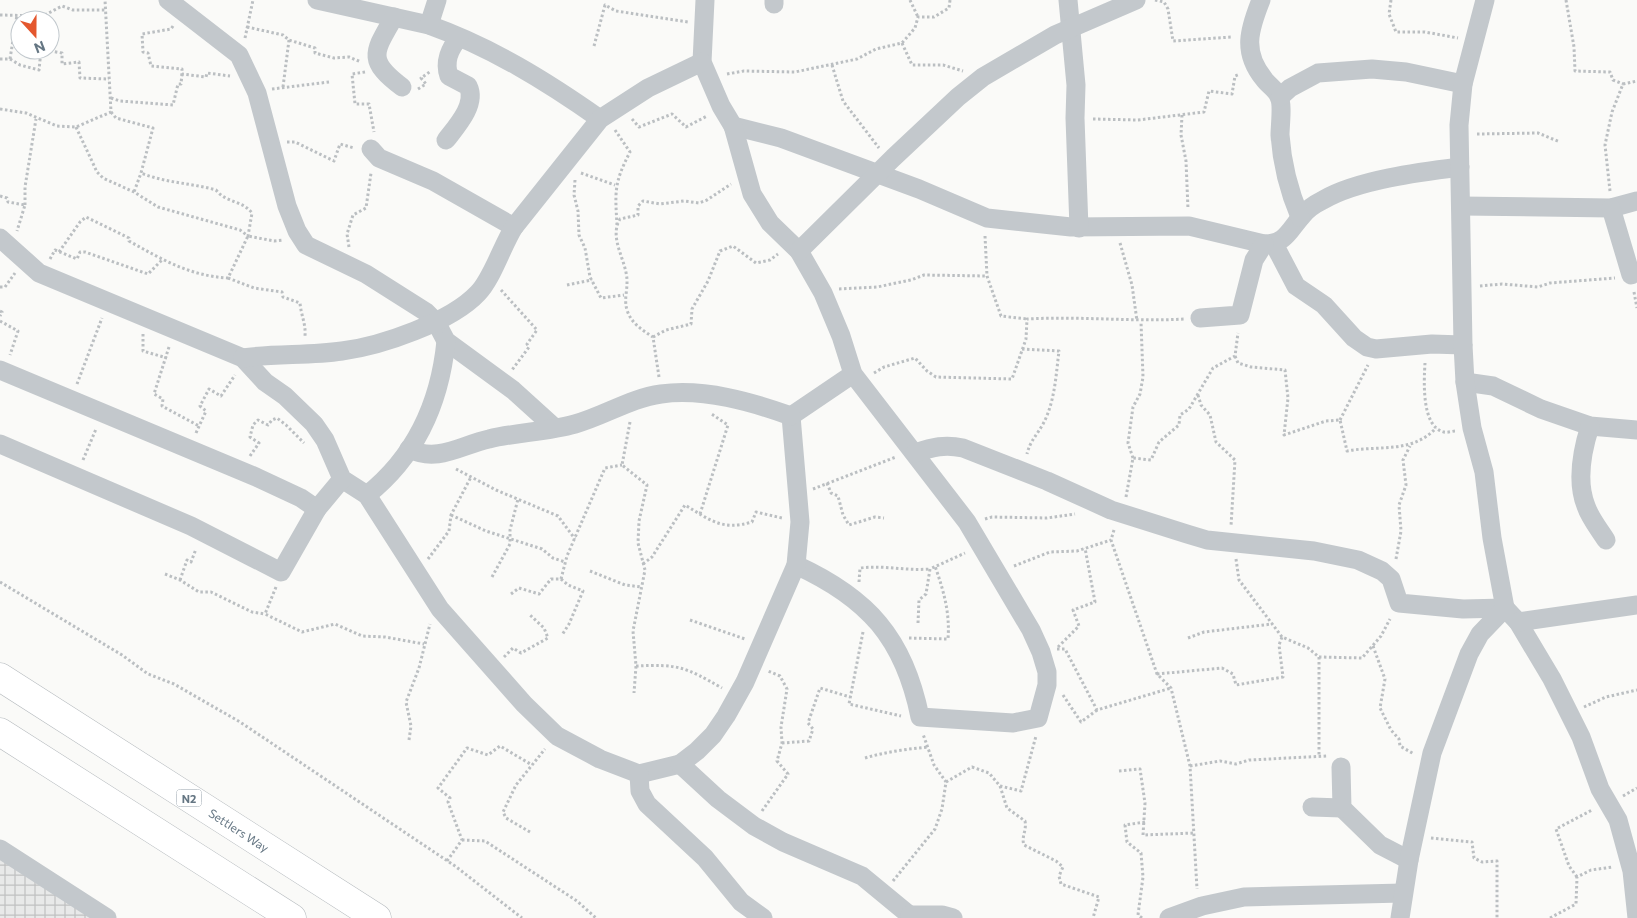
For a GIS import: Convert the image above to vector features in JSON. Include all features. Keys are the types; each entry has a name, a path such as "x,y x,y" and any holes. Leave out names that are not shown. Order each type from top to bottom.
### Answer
{"highway":[{"name":"Settlers Way","path":"0,677 377,918"},
{"path":"0,732 292,918"}],"street":[{"path":"317,0 429,25 531,72 602,117"},
{"path":"429,25 437,0"},
{"path":"705,0 702,26 705,70 733,126 752,194 770,223 794,247 823,293 856,378 916,453 967,522 999,572 1041,652 1047,672 1047,685 1038,718 1013,723 920,717 914,690 898,651 876,619 823,577 796,565"},
{"path":"1068,0 1076,85 1075,118 1079,228"},
{"path":"794,247 958,97 983,78 1071,28 1136,0"},
{"path":"1261,0 1250,37 1251,58 1280,97 1282,155 1292,197 1300,217"},
{"path":"1484,0 1463,84 1459,134 1464,382 1472,428 1484,472 1492,538 1512,615 1570,714 1594,775 1608,804 1618,820 1630,833 1637,918"},
{"path":"175,6 236,50 257,93 287,206 301,239 306,245 405,297 426,312 436,322 446,341 501,380 556,428"},
{"path":"394,17 379,44 374,63 402,87"},
{"path":"446,140 460,123 470,96 468,86 449,76 447,70 449,54 459,38"},
{"path":"1280,97 1290,88 1318,74 1372,69 1406,72 1463,84"},
{"path":"243,358 342,352 367,346 436,322 467,303 478,293 488,278 502,246 514,227 568,167 602,117 648,88 705,70"},
{"path":"733,126 781,138 919,189 986,218 1036,225 1079,228 1120,225 1189,226 1269,244 1296,286 1324,305 1354,338 1367,347 1376,349 1432,344 1463,345"},
{"path":"375,154 433,181 514,227"},
{"path":"1200,318 1240,315 1254,260 1269,244 1284,239 1300,217 1323,200 1339,191 1366,184 1460,167"},
{"path":"1461,206 1611,208 1637,202"},
{"path":"1611,208 1631,275"},
{"path":"4,243 39,273 243,358 266,382 285,396 314,424 324,440 342,479 367,495 440,609 524,704 557,736 593,755 639,774 680,764 697,751 713,734 737,696 753,664 779,600 796,565 800,522 791,416"},
{"path":"367,495 389,478 409,449 432,403 443,369 446,341"},
{"path":"0,370 238,469 301,498 317,509"},
{"path":"409,449 426,454 441,455 491,438 574,424 636,400 662,394 702,395 745,402 791,416 856,378"},
{"path":"1464,382 1494,386 1541,409 1590,426 1637,430"},
{"path":"1590,426 1582,461 1581,487 1586,508 1606,540"},
{"path":"0,444 203,532 281,572 317,509 342,479"},
{"path":"916,453 934,446 949,445 963,448 1024,471 1118,512 1207,540 1314,551 1370,564 1382,570 1391,579 1398,603 1412,606 1463,609 1512,615 1637,605"},
{"path":"1400,918 1409,860 1430,762 1469,654 1480,634 1512,615"},
{"path":"680,764 718,799 754,826 783,842 862,876 881,890 906,915 942,915 953,918"},
{"path":"1341,767 1342,808"},
{"path":"639,774 640,791 647,804 705,858 741,902 764,918"},
{"path":"1312,807 1342,808 1380,846 1409,860"},
{"path":"0,849 107,918"},
{"path":"1168,918 1202,906 1272,895 1403,893"}],"path":[{"path":"105,0 112,112 116,118 154,128 142,173 134,192"},
{"path":"236,50 245,40 253,0"},
{"path":"594,46 605,5 604,0"},
{"path":"705,70 795,72 857,60 876,48 902,43 915,28 918,18 910,0"},
{"path":"918,18 934,17 949,8 950,0"},
{"path":"1155,0 1164,1 1168,9 1173,41 1250,37"},
{"path":"1391,0 1389,14 1396,32 1425,32 1474,41"},
{"path":"1566,0 1574,46 1575,70 1610,72 1613,80 1623,84 1637,81"},
{"path":"605,5 616,11 673,18 702,26"},
{"path":"54,10 62,6 73,10 105,10"},
{"path":"111,98 120,101 173,104 178,84 181,84 182,69 151,66 148,53 144,52 142,34 171,29 175,6"},
{"path":"247,27 284,35 289,40 315,48 315,53 334,58 349,57 374,63"},
{"path":"282,87 289,40"},
{"path":"902,43 912,65 943,65 983,78"},
{"path":"60,52 62,52 62,64 79,62 80,78 109,79"},
{"path":"0,59 10,60 39,70 41,60"},
{"path":"352,268 347,234 353,215 366,208 375,154 369,104 355,104 352,74 363,74 374,63"},
{"path":"832,66 842,102 879,147 893,158"},
{"path":"1075,118 1138,120 1204,112 1209,91 1232,94 1235,76 1256,67"},
{"path":"402,87 411,85 418,90 426,84 421,78 432,70 447,70"},
{"path":"182,74 206,77 207,73 234,77 248,73"},
{"path":"257,93 282,87 329,82"},
{"path":"1611,208 1605,145 1612,112 1623,84"},
{"path":"621,105 639,127 672,114 686,127 723,108"},
{"path":"0,110 26,113 36,119 57,126 76,127 112,112"},
{"path":"1182,115 1181,135 1186,161 1189,226"},
{"path":"602,117 630,152 618,174 615,186 620,258 627,283 624,295 627,310 633,322 653,337 662,394"},
{"path":"4,243 12,244 25,205 25,187 36,119"},
{"path":"76,127 96,172 103,178 134,192 158,206 240,230 248,236 274,241 301,239"},
{"path":"1459,134 1538,133 1560,142"},
{"path":"270,141 295,142 334,161 340,144 375,154"},
{"path":"568,167 615,186"},
{"path":"568,167 576,183 574,195 578,211 580,235 592,280 601,298 624,295"},
{"path":"142,173 179,185 193,185 216,190 222,198 247,206 252,212 248,236 228,278"},
{"path":"617,225 620,219 638,215 638,206 643,201 660,204 684,201 699,203 707,200 735,181 746,178"},
{"path":"0,196 7,198 8,202 25,205"},
{"path":"59,252 80,222 86,217 129,238 129,241 175,267 203,275 228,278 254,288 282,292 283,297 300,303 301,314 306,325 304,355"},
{"path":"986,218 984,246 987,276 1001,316 1028,319 1060,318 1142,322 1200,318"},
{"path":"1120,225 1120,247 1132,285 1137,321"},
{"path":"653,337 666,330 691,324 692,309 708,281 720,251 734,246 756,263 770,260 794,247"},
{"path":"39,273 54,250 77,259 80,252 85,252 148,274 162,260"},
{"path":"823,293 847,287 885,285 912,280 924,275 987,276"},
{"path":"1462,287 1502,284 1538,287 1550,283 1585,282 1631,275"},
{"path":"488,278 506,294 538,330 527,344 529,347 520,360 501,380"},
{"path":"567,285 592,280"},
{"path":"69,398 80,378 101,321 110,304"},
{"path":"0,311 2,312 0,316"},
{"path":"1240,315 1235,356 1238,363 1251,367 1285,370 1288,398 1284,435 1326,421 1340,420"},
{"path":"144,318 143,351 167,358"},
{"path":"856,378 915,358 927,371 936,377 1012,379 1026,339 1028,319"},
{"path":"0,321 18,331 9,356 0,370"},
{"path":"1142,322 1143,377 1140,394 1133,407 1128,443 1133,458 1112,540 1157,674 1171,688 1190,766 1196,887 1202,906"},
{"path":"174,330 167,358 154,394 163,399 162,406 199,426"},
{"path":"1432,344 1425,360 1423,387 1424,402 1436,428 1444,433 1472,428"},
{"path":"1022,349 1059,351 1050,403 1043,424 1030,443 1024,471"},
{"path":"1376,349 1340,420 1346,451 1410,445 1428,437 1436,428"},
{"path":"1133,458 1151,460 1159,442 1179,425 1180,415 1189,409 1213,368 1235,356"},
{"path":"189,450 206,411 200,406 209,389 221,396 243,358"},
{"path":"700,514 728,425 705,408 702,395"},
{"path":"1197,395 1201,405 1210,415 1216,442 1235,460 1231,529 1237,543 1239,580 1282,637 1308,648 1319,657 1362,658 1382,636 1398,603"},
{"path":"622,465 626,437 636,400"},
{"path":"80,478 83,460 103,412"},
{"path":"238,469 259,443 250,437 258,420 268,426 276,418 310,448 330,456"},
{"path":"1391,579 1396,572 1396,558 1401,530 1399,505 1406,485 1402,460 1410,445"},
{"path":"797,496 900,456 916,453"},
{"path":"441,455 452,467 470,477 558,516 575,539"},
{"path":"561,579 575,539 591,506 605,468 622,465 647,485 638,535 645,570 633,630 636,666 634,693"},
{"path":"412,567 429,559 449,531 451,515 470,477"},
{"path":"827,483 831,493 838,496 843,515 849,525 875,517 884,518"},
{"path":"492,577 510,544 518,499"},
{"path":"643,564 652,557 685,505 722,526 739,526 752,522 756,512 800,522"},
{"path":"967,522 992,516 1047,518 1118,512"},
{"path":"451,515 486,531 542,549 552,558 566,562"},
{"path":"180,580 186,560 192,562 203,532"},
{"path":"999,572 1050,552 1085,548 1112,540"},
{"path":"854,600 859,586 860,568 881,566 908,571 930,569 982,546"},
{"path":"1085,548 1095,602 1073,610 1079,626 1055,650 1065,649 1097,710"},
{"path":"898,651 904,646 907,638 948,639 950,622 947,603 936,566"},
{"path":"918,623 919,600 926,594 930,569"},
{"path":"590,571 625,585 642,588"},
{"path":"265,614 281,572"},
{"path":"165,574 180,580 199,592 211,592 252,612 265,614 287,627 302,632 335,624 362,636 385,637 424,644"},
{"path":"511,594 519,588 539,594 551,579 561,579 568,585 583,591 569,624 562,635"},
{"path":"0,582 122,654 148,674 174,684 240,722 447,861 522,918"},
{"path":"409,740 411,726 406,702 419,668 430,622 440,609"},
{"path":"493,668 513,648 521,653 548,638 544,628 530,615"},
{"path":"876,619 866,622 849,704 901,716 920,717 934,765 946,782 942,809 935,828 893,881 881,890"},
{"path":"690,620 741,639 750,640 761,646"},
{"path":"1188,638 1204,632 1273,624"},
{"path":"1157,674 1222,668 1233,674 1236,685 1283,677 1279,645 1282,637"},
{"path":"1372,646 1385,679 1380,708 1391,730 1399,739 1400,746 1430,762"},
{"path":"1319,657 1320,755"},
{"path":"636,666 666,664 695,672 737,696"},
{"path":"753,664 780,676 788,689 778,762 788,774 758,816 754,826"},
{"path":"1047,685 1056,686 1082,722 1097,710 1171,688"},
{"path":"782,743 809,741 813,729 808,723 820,688 850,697"},
{"path":"1570,714 1606,697 1637,690"},
{"path":"1000,786 1021,791 1034,749 1038,718"},
{"path":"530,832 506,818 503,812 516,785 557,736"},
{"path":"462,840 448,802 450,798 438,788 467,748 488,755 500,746 532,765"},
{"path":"865,758 888,755 901,750 928,748"},
{"path":"1190,766 1220,761 1236,764 1250,760 1320,755 1336,758 1341,767"},
{"path":"946,782 972,767 989,773 1000,786 1008,808 1025,820 1026,827 1022,839 1024,845 1056,861 1063,867 1060,884 1099,897 1093,918"},
{"path":"1120,771 1140,769 1144,784 1145,822 1143,835 1194,833"},
{"path":"1550,918 1576,904 1577,877 1569,866 1556,828 1608,804"},
{"path":"1142,918 1138,915 1143,877 1141,853 1127,842 1125,824 1145,822"},
{"path":"1415,838 1452,838 1472,842 1474,858 1482,862 1497,860 1497,918"},
{"path":"447,861 462,840"},
{"path":"462,840 485,841 577,901 596,918"},
{"path":"1577,877 1591,870 1611,867 1632,871"}],"shaded area":[{"path":"0,849 107,918 0,918"}]}
